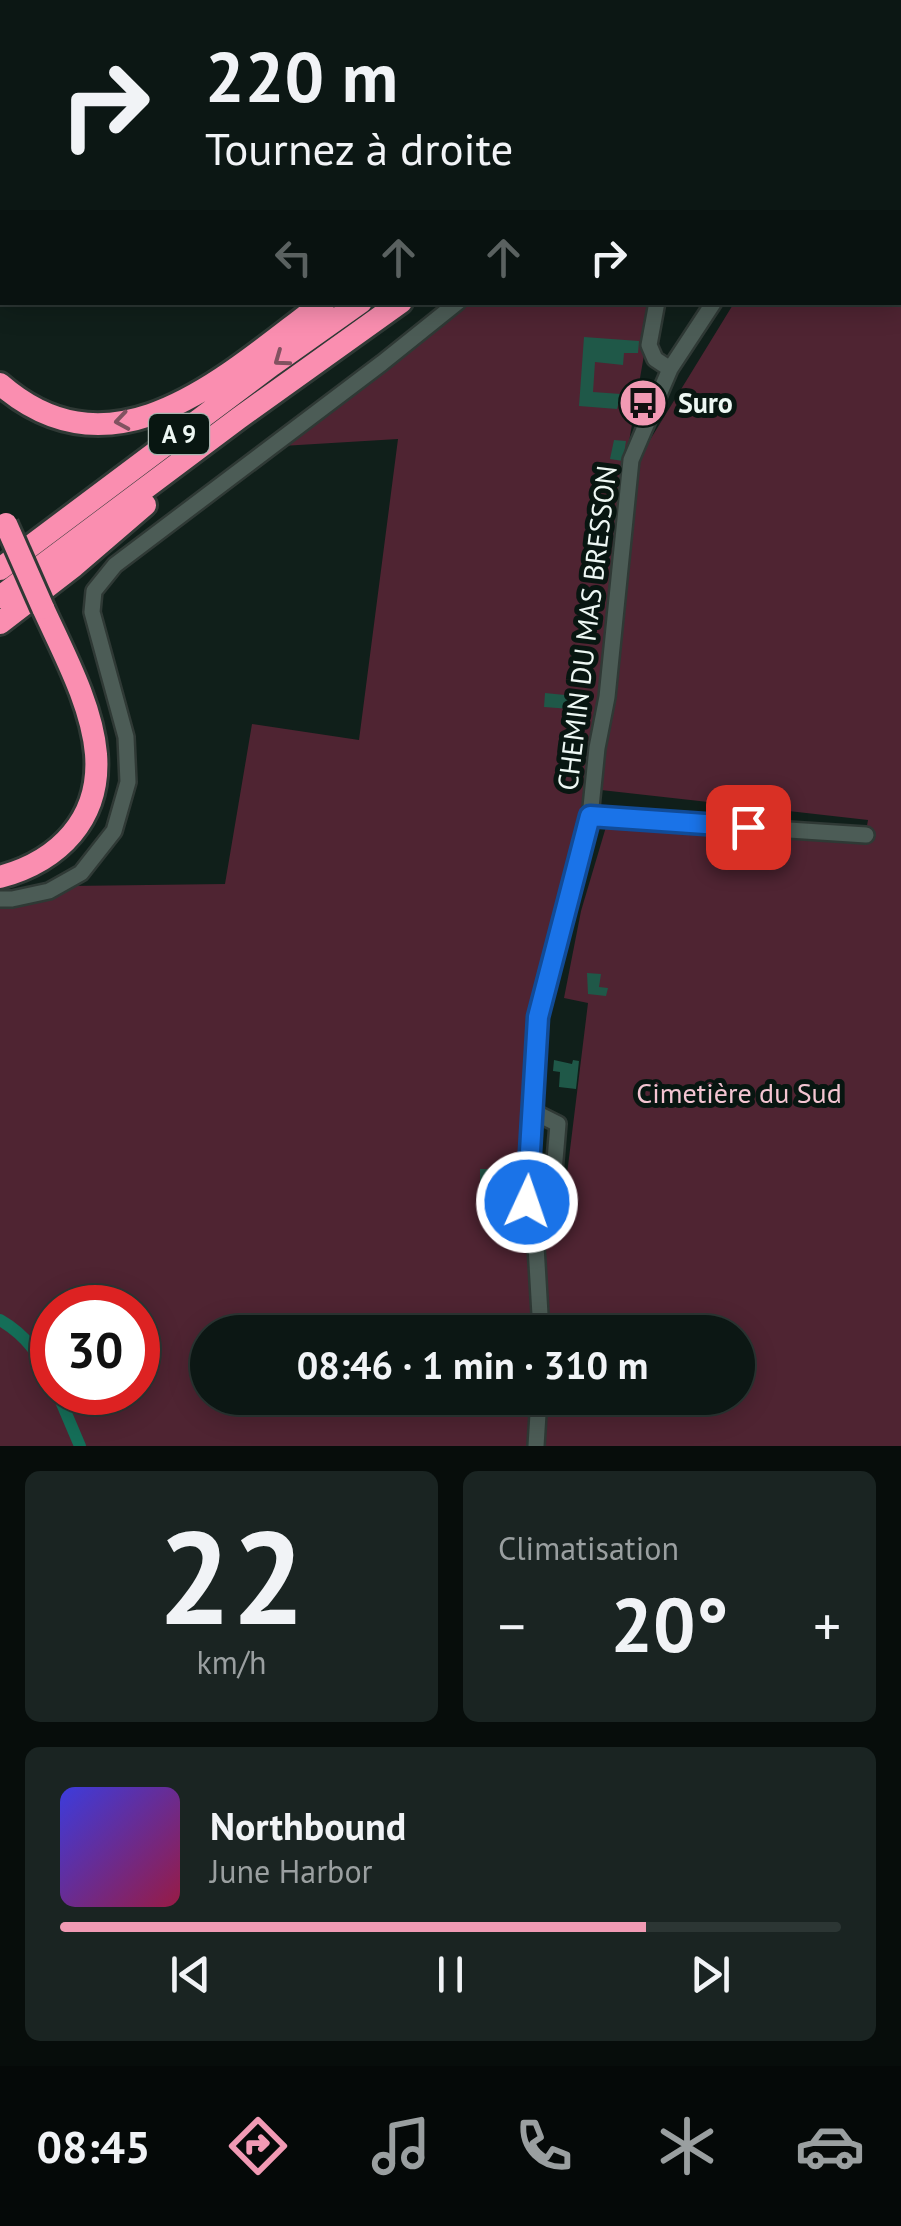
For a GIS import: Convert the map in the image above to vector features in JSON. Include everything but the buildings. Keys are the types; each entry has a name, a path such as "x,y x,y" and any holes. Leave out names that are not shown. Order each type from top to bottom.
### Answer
{"highway":[{"path":"0,384 20,401 52,418 115,423 159,414 191,398 320,305"},
{"name":"A 9","path":"0,569 356,305"},
{"name":"A 9","path":"0,597 397,305"},
{"path":"0,622 214,453 239,418"},
{"path":"3,517 75,681 96,754 96,781 87,812 74,833 42,861 5,874"}],"street":[{"path":"0,900 49,891 81,873 114,831 128,782 126,737 92,612 94,591 115,565 454,305"},
{"path":"656,305 650,344 656,359 670,369"},
{"name":"CHEMIN DU MAS BRESSON","path":"540,1315 536,1246 527,1202 538,1017 590,816 597,748 608,697 632,460 670,369 712,305"},
{"path":"590,816 866,835"},
{"path":"532,1111 558,1124 552,1208"},
{"path":"536,1446 538,1415"}],"green space":[{"path":"463,305 653,305 626,459 602,697 584,816 533,1016 530,1247 535,1315 190,1315 190,1415 533,1415 531,1446 0,1446 0,905 70,886 225,884 252,724 359,740 398,439 282,446"},
{"name":"Cimetière du Sud","path":"733,305 901,305 901,1446 541,1446 543,1415 755,1415 755,1315 544,1315 536,1219 561,1223 588,1003 564,998 581,911 611,810 864,842 868,820 601,790 602,749 637,461"}],"waterway":[{"path":"0,1320 30,1345"},
{"path":"67,1415 80,1446"}],"place":[{"name":"Suro","path":"643,403"}],"route":[{"path":"527,1202 538,1017 590,816 748,827"}]}
